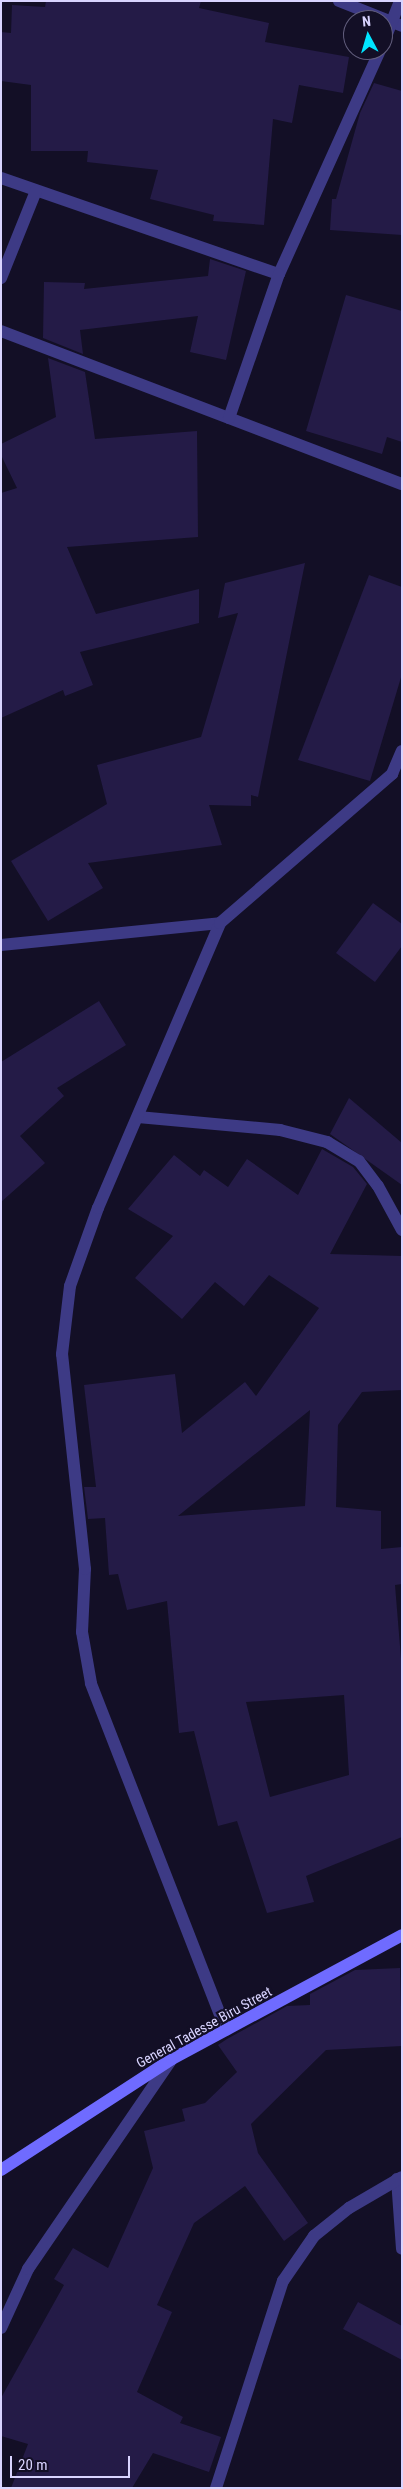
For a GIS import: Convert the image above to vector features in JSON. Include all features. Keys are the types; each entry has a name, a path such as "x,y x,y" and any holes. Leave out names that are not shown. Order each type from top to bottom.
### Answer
{"street":[{"path":"339,1 397,24 400,1"},
{"path":"229,418 278,274 375,60"},
{"path":"1,178 278,274"},
{"path":"1,278 36,190"},
{"path":"1,331 402,484"},
{"path":"226,2030 90,1683 82,1632 84,1568 62,1354 70,1286 138,1117 220,923 397,778 402,751"},
{"path":"1,945 220,923"},
{"path":"138,1117 280,1130 327,1142 358,1161 402,1230"},
{"name":"General Tadesse Biru Street","path":"1,2170 172,2059 402,1935"},
{"path":"1,2328 28,2269 172,2059"},
{"path":"400,2178 402,2250"},
{"path":"216,2488 283,2281 314,2236 400,2178"}],"building":[{"path":"46,1 201,1 199,8 269,23 265,42 343,56 343,60 348,60 343,93 299,85 292,123 273,119 264,225 213,221 214,215 150,199 158,170 87,162 88,151 31,151 31,85 1,81 1,32 11,33 12,5 45,7"},
{"path":"374,83 402,91 402,235 330,230 332,199 336,199 360,113"},
{"path":"210,259 246,271 226,360 190,352 198,316 80,330 83,354 43,338 44,282 85,283 84,289 208,276"},
{"path":"346,295 402,311 402,442 387,437 382,454 306,431"},
{"path":"48,358 85,372 95,439 197,431 198,537 67,547 96,614 199,589 199,623 80,652 93,685 65,696 63,690 1,718 1,493 17,488 1,455 1,444 56,417"},
{"path":"305,563 258,797 251,795 251,806 209,805 222,845 88,863 103,888 48,921 11,861 107,804 97,765 201,737 238,613 218,618 225,583"},
{"path":"369,575 402,587 402,674 370,781 298,760"},
{"path":"373,903 402,924 402,946 375,982 336,953"},
{"path":"99,1001 126,1045 57,1088 64,1096 20,1136 45,1163 1,1202 1,1062"},
{"path":"349,1098 402,1143 402,1185 330,1134"},
{"path":"322,1149 353,1167 367,1184 330,1254 402,1256 402,1390 362,1392 338,1425 336,1507 381,1511 381,1549 402,1547 402,1584 395,1585 402,1671 402,1837 306,1876 314,1902 267,1913 237,1821 218,1826 194,1731 179,1733 167,1601 127,1610 118,1574 109,1575 105,1518 88,1519 84,1487 96,1487 84,1385 175,1374 182,1433 245,1382 256,1396 319,1308 269,1275 244,1306 215,1282 182,1319 135,1278 173,1236 128,1209 174,1155 200,1176 204,1170 228,1187 247,1159 298,1195","holes":["310,1410 305,1506 178,1516","344,1695 349,1775 270,1797 246,1702"]},
{"path":"400,1968 402,2046 326,2050 251,2124 258,2153 308,2223 284,2241 245,2186 194,2223 157,2305 172,2312 137,2392 183,2417 180,2423 221,2437 209,2472 153,2453 132,2488 11,2488 28,2444 1,2436 1,2398 64,2285 54,2279 73,2248 108,2268 153,2168 144,2131 185,2121 182,2109 205,2103 237,2072 218,2045 227,2039 287,2006 310,2005 310,1994 355,1970"},
{"path":"358,2302 402,2326 402,2360 343,2329"}]}
